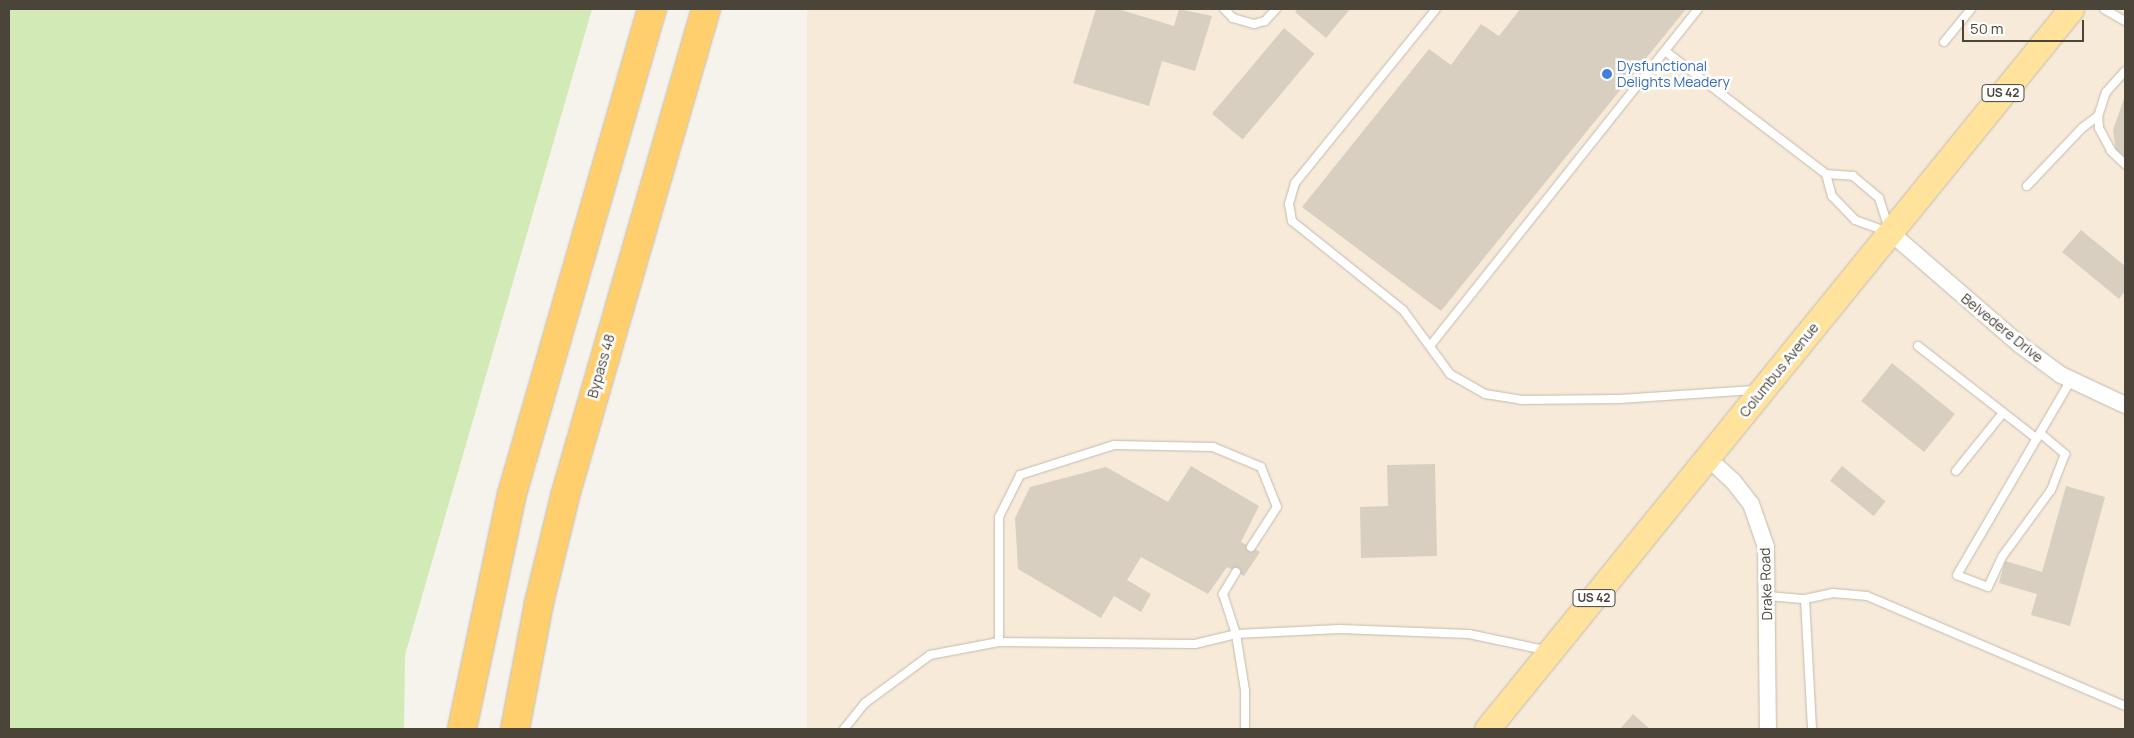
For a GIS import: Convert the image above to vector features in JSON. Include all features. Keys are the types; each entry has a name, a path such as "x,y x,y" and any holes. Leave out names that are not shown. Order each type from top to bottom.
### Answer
{"highway":[{"path":"462,729 512,494 652,9"},
{"name":"Bypass 48","path":"515,729 539,603 565,496 706,9"}],"main road":[{"name":"Columbus Avenue","path":"1486,729 1551,652 1891,233 2059,18"}],"street":[{"name":"Belvedere Drive","path":"1891,233 2019,344 2071,380 2125,405"},
{"name":"Drake Road","path":"1708,458 1733,481 1756,513 1766,547 1768,729"}],"lane":[{"path":"1224,9 1233,18 1254,24 1265,21 1276,9"},
{"path":"1436,9 1295,183 1289,204 1292,221 1403,310 1450,374 1485,394 1521,400 1659,398 1764,389"},
{"path":"1430,346 1698,9"},
{"path":"1944,42 1971,9"},
{"path":"2104,9 2125,21"},
{"path":"1665,51 1826,174 1853,176 1878,198 1891,233"},
{"path":"2125,71 2106,92 2098,116 2100,128 2111,151 2125,164"},
{"path":"2027,186 2076,134 2098,116"},
{"path":"1826,174 1832,196 1855,220 1891,233"},
{"path":"1918,346 2002,414 2038,436 2065,454 2051,490 2002,557 1988,587 1957,575 2038,436 2071,380"},
{"path":"1956,471 2002,414"},
{"path":"999,642 999,518 1020,475 1114,445 1213,447 1261,467 1277,506 1251,547"},
{"path":"1236,572 1223,594 1236,634 1246,690 1245,729"},
{"path":"1768,596 1805,599 1833,593 1867,596 2125,706"},
{"path":"1805,599 1812,729"},
{"path":"844,729 865,703 930,655 999,642 1195,644 1236,634 1340,629 1469,634 1551,652"}],"shaded area":[{"path":"807,9 2125,9 2125,729 807,729"}],"green space":[{"path":"9,9 592,9 405,655 404,729 9,729"}],"building":[{"path":"1096,9 1118,9 1174,26 1179,9 1212,16 1195,71 1162,61 1149,106 1073,83"},
{"path":"1298,9 1350,9 1326,38 1295,12"},
{"path":"1520,9 1686,9 1441,311 1302,207 1429,49 1451,65 1481,24 1499,36"},
{"path":"1284,28 1315,54 1243,140 1212,114"},
{"path":"2125,96 2125,158 2116,152 2113,130"},
{"path":"2081,230 2125,266 2125,291 2119,299 2062,252"},
{"path":"1892,363 1955,414 1924,452 1861,401"},
{"path":"1435,464 1437,556 1361,558 1360,507 1388,506 1387,465"},
{"path":"1191,466 1259,506 1241,542 1260,552 1244,576 1227,567 1208,594 1141,557 1127,580 1151,594 1141,612 1114,596 1101,618 1018,569 1015,518 1030,487 1106,467 1168,502"},
{"path":"1842,466 1886,501 1874,516 1830,481"},
{"path":"2066,486 2105,497 2070,626 2031,615 2037,594 1999,583 2005,561 2042,572"},
{"path":"1633,714 1650,729 1620,729"}],"place":[{"name":"Dysfunctional Delights Meadery","path":"1607,74"}]}
